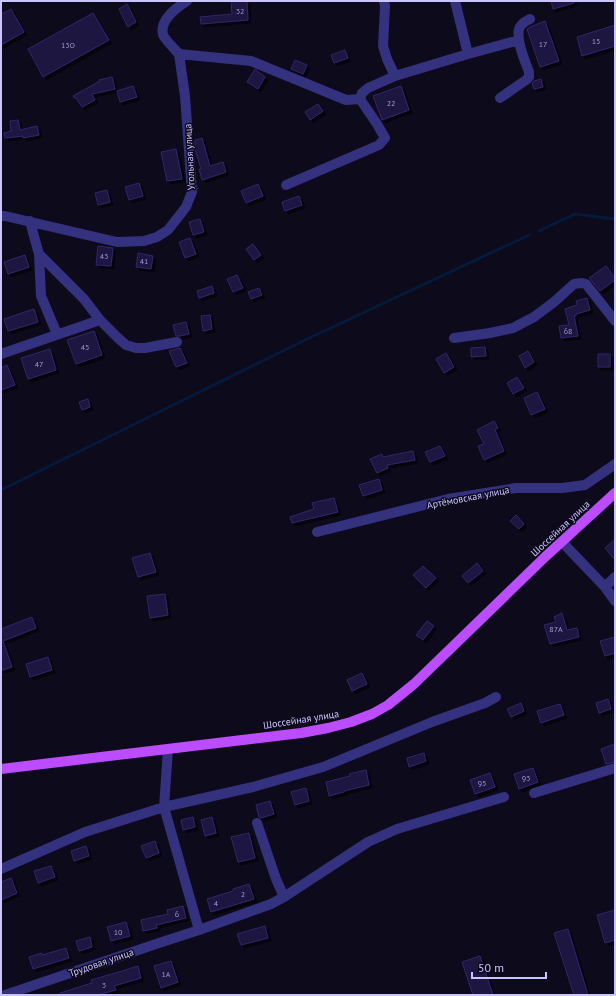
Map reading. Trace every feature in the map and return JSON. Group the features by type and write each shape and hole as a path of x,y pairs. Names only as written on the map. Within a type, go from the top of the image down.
{"main road":[{"name":"Шоссейная улица","path":"1,769 301,733 352,722 372,714 388,705 414,684 615,493"}],"street":[{"path":"186,1 176,8 164,21 163,28 163,36 179,54 251,61 346,100 360,99"},
{"path":"384,1 383,46 387,60 396,76"},
{"path":"455,1 468,54"},
{"path":"500,98 526,80 529,76 519,40 519,29 523,23 530,19"},
{"path":"360,99 362,93 368,88 396,76 519,40"},
{"name":"Угольная улица","path":"1,216 30,221 118,242 144,241 157,237 168,230 186,207 192,192 185,96 179,54"},
{"path":"286,185 379,145 382,142 385,138 360,99"},
{"path":"30,221 39,254 41,296 57,334"},
{"path":"39,254 84,299 100,320 126,345 136,348 145,348 177,342"},
{"path":"454,338 513,328 534,317 574,284 582,283 586,284 615,321"},
{"path":"1,354 100,320"},
{"name":"Артёмовская улица","path":"317,532 448,499 516,488 562,488 585,485 615,464"},
{"path":"562,542 615,601"},
{"path":"604,587 615,577"},
{"path":"1,869 85,832 164,806 253,787 322,767 432,722 485,703 496,697"},
{"path":"168,749 164,806 199,930"},
{"path":"534,793 615,768"},
{"name":"Трудовая улица","path":"5,995 199,930 271,904 368,842 397,829 504,797"},
{"path":"257,823 276,879 284,897"}],"building":[{"path":"231,1 247,1 248,20 201,24 200,17 232,14"},
{"path":"551,1 574,1 574,3 553,9"},
{"path":"127,4 136,22 128,27 119,9"},
{"path":"11,9 24,32 1,45 1,14"},
{"path":"93,13 109,40 43,77 28,49"},
{"path":"545,21 559,61 540,67 527,29"},
{"path":"615,25 615,46 582,56 577,37"},
{"path":"345,50 348,58 334,63 331,55"},
{"path":"295,60 307,65 303,74 291,69"},
{"path":"255,69 265,77 258,89 247,82"},
{"path":"112,77 115,89 92,94 95,100 82,107 76,98 74,98 73,96 100,81 99,80"},
{"path":"541,79 543,87 534,89 532,83"},
{"path":"133,86 137,97 120,102 117,91"},
{"path":"401,86 409,110 382,120 373,96"},
{"path":"318,104 323,111 310,120 305,112"},
{"path":"18,120 20,130 37,126 39,135 23,138 23,136 5,138 4,133 11,131 10,121"},
{"path":"202,138 210,166 223,162 226,172 202,180 199,169 201,169 195,149 195,140"},
{"path":"176,149 182,179 167,181 161,152"},
{"path":"139,183 143,196 129,200 125,187"},
{"path":"258,184 263,196 246,203 241,191"},
{"path":"107,190 110,202 98,205 95,193"},
{"path":"299,196 302,205 285,211 282,202"},
{"path":"200,219 204,232 193,235 189,222"},
{"path":"190,238 196,254 185,258 179,242"},
{"path":"253,244 261,255 254,260 246,249"},
{"path":"98,246 113,248 111,266 96,265"},
{"path":"138,253 153,256 151,269 136,267"},
{"path":"25,255 29,267 8,274 4,262"},
{"path":"606,266 615,280 600,291 589,278"},
{"path":"237,275 243,288 233,292 227,279"},
{"path":"212,286 214,293 199,298 197,291"},
{"path":"259,288 262,295 251,299 248,292"},
{"path":"587,298 590,310 574,316 578,336 561,338 559,326 569,325 565,309 577,305 576,301"},
{"path":"34,309 38,322 8,331 4,319"},
{"path":"210,315 212,329 203,331 201,316"},
{"path":"186,322 189,334 176,336 173,325"},
{"path":"94,331 102,355 76,364 67,340"},
{"path":"485,347 486,356 471,357 471,348"},
{"path":"180,348 187,363 176,367 169,351"},
{"path":"50,349 56,370 28,379 21,358"},
{"path":"528,351 534,362 525,368 519,356"},
{"path":"446,353 454,367 444,373 436,359"},
{"path":"598,354 610,354 610,367 598,367"},
{"path":"7,365 15,385 1,390 1,368"},
{"path":"517,377 524,388 513,394 507,383"},
{"path":"537,392 545,409 531,415 524,398"},
{"path":"88,399 90,407 82,410 79,402"},
{"path":"494,421 498,428 495,430 504,451 484,460 478,446 484,444 477,430"},
{"path":"440,446 445,456 430,462 425,452"},
{"path":"413,451 415,460 387,465 388,468 377,473 370,459 382,454 383,457"},
{"path":"379,479 382,490 363,496 359,485"},
{"path":"334,498 338,512 292,523 290,517 314,509 312,503"},
{"path":"516,515 524,524 519,529 510,521"},
{"path":"615,539 615,560 605,548"},
{"path":"150,553 156,572 138,577 132,558"},
{"path":"477,563 483,571 468,583 462,576"},
{"path":"423,566 436,578 426,588 413,575"},
{"path":"165,594 168,615 150,618 147,596"},
{"path":"562,613 567,630 577,628 579,637 550,644 544,625 556,622 554,617"},
{"path":"32,617 36,628 3,641 12,667 3,670 1,665 1,629"},
{"path":"427,621 434,626 423,640 416,635"},
{"path":"615,637 615,653 605,656 600,641"},
{"path":"48,657 52,670 30,677 26,664"},
{"path":"362,673 367,684 352,691 347,680"},
{"path":"608,699 611,709 599,713 596,703"},
{"path":"521,703 524,711 511,717 507,709"},
{"path":"560,704 564,715 541,723 537,711"},
{"path":"615,744 615,762 606,764 601,749"},
{"path":"424,753 426,761 409,767 407,758"},
{"path":"533,768 538,782 519,789 514,774"},
{"path":"366,770 369,785 329,796 326,782"},
{"path":"490,773 495,787 475,794 470,780"},
{"path":"306,788 309,801 295,805 291,792"},
{"path":"270,801 274,814 261,818 259,817 256,805"},
{"path":"193,817 195,827 183,830 181,820"},
{"path":"212,817 216,833 205,836 201,820"},
{"path":"249,833 255,858 238,862 231,837"},
{"path":"155,841 159,853 146,858 141,846"},
{"path":"86,846 89,856 74,861 71,851"},
{"path":"51,866 55,877 38,883 34,871"},
{"path":"11,878 17,893 1,900 1,882"},
{"path":"249,884 254,899 211,912 207,899 233,891 233,889"},
{"path":"183,906 186,918 156,925 157,928 143,931 141,920 168,914 167,910"},
{"path":"615,910 615,940 605,943 597,915"},
{"path":"126,922 130,936 111,941 107,927"},
{"path":"265,926 268,938 241,945 237,934"},
{"path":"568,929 588,995 574,995 554,933"},
{"path":"90,937 92,947 79,951 76,941"},
{"path":"66,948 69,958 33,969 29,957"},
{"path":"480,956 493,995 473,995 462,962"},
{"path":"171,961 178,982 161,988 154,966"},
{"path":"138,966 141,978 114,986 116,990 97,995 60,995 60,993 92,983 91,980"}],"waterway":[{"path":"539,231 575,214 615,219"},
{"path":"1,490 303,341 529,235"}]}
